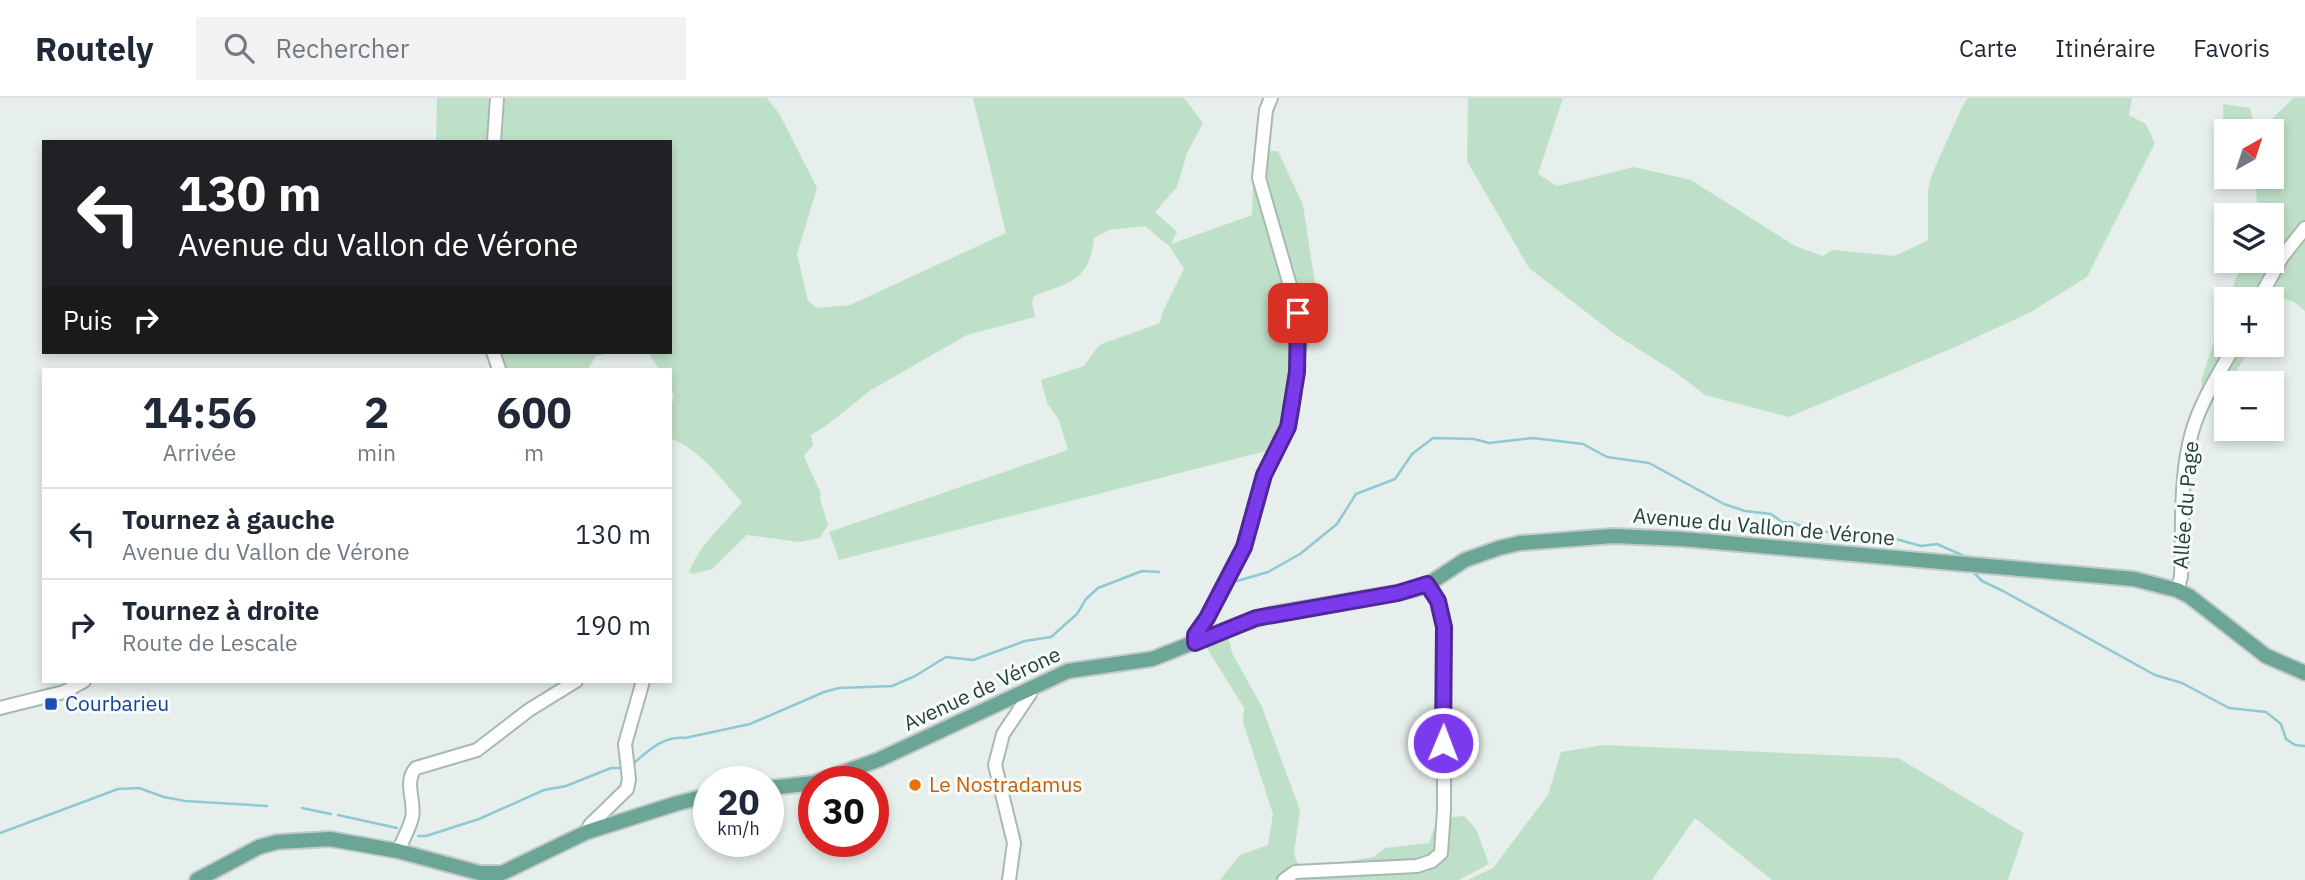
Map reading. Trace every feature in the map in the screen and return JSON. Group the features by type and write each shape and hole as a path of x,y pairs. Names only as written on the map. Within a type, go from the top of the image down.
{"main road":[{"name":"Avenue du Vallon de Vérone","path":"1209,635 1264,616 1398,593 1427,584 1465,560 1499,548 1520,543 1613,536 1682,539 2134,579 2177,590 2216,615 2266,656 2305,673"},
{"name":"Avenue de Vérone","path":"861,766 1077,668 1152,659 1209,635"},
{"path":"197,880 259,847 277,842 330,839 398,850 463,870 494,874 510,871 587,832 693,799"}],"street":[{"path":"494,140 497,98"},
{"path":"1195,643 1195,635 1244,547 1264,475 1288,427 1297,372 1298,313 1259,178 1266,110 1272,98"},
{"path":"2266,287 2282,257 2305,228"},
{"name":"Allée du Page","path":"2177,590 2181,577 2184,481 2192,431 2209,389 2228,357"},
{"path":"1284,880 1295,872 1417,866 1432,861 1441,853 1444,810 1444,627 1438,601 1427,584"},
{"path":"0,708 64,692 80,683"},
{"path":"398,850 413,816 410,784 412,772 416,768 477,750 529,710 573,683"},
{"path":"587,832 590,825 627,789 627,733 642,683"},
{"path":"1009,880 1014,843 995,765 1003,734 1030,694 1030,688"}],"green space":[{"path":"437,98 767,98 780,115 817,188 797,254 808,301 817,308 850,305 1006,233 973,98 1184,98 1203,123 1187,153 1177,187 1155,212 1177,232 1171,244 1252,215 1253,177 1270,151 1278,151 1303,205 1320,316 1270,450 839,560 829,532 1068,450 1059,420 1047,403 1041,380 1084,366 1099,345 1160,323 1163,311 1184,269 1170,247 1145,226 1109,230 1094,238 1088,263 1076,278 1034,296 1032,303 1035,317 967,335 871,390 811,435 813,445 804,456 821,494 820,499 828,524 820,538 799,542 747,535 712,569 693,574 689,572 699,553 742,502 701,457 672,439 672,368 658,368 649,354 672,354 672,140 436,140"},
{"path":"1468,98 1563,98 1538,174 1557,186 1634,167 1691,180 1795,246 1823,256 1832,250 1895,256 1928,240 1928,190 1932,174 1968,98 2132,98 2129,115 2146,124 2155,143 2087,277 2029,313 1789,417 1705,395 1675,372 1616,335 1529,268 1467,161"},
{"path":"2293,98 2305,98 2305,311 2284,298 2284,287 2233,287 2238,273 2284,273 2284,203 2257,203 2256,189 2284,189 2284,119 2272,119"},
{"path":"2223,104 2250,108 2253,119 2223,119"},
{"path":"2214,342 2214,357 2245,357 2236,371 2214,371 2214,401 2202,387 2201,380"},
{"path":"489,354 607,354 596,356 589,368 495,368"},
{"path":"1228,636 1232,653 1262,707 1300,810 1294,854 1298,864 1322,865 1374,857 1385,848 1429,843 1437,819 1464,816 1476,829 1489,864 1459,880 1220,880 1240,855 1268,845 1273,814 1243,722 1244,708 1207,648 1203,646"},
{"path":"1604,745 1898,758 2024,833 2008,880 1772,880 1695,818 1652,880 1468,880 1493,868 1548,795 1561,752"}],"waterway":[{"path":"1237,581 1268,572 1300,554 1337,524 1356,494 1395,479 1412,454 1433,438 1474,439 1489,443 1533,438 1583,444 1607,457 1649,463 1724,504 1745,511 1771,514 1782,522 1794,523 1814,531 1885,536 1921,546 1937,544 1964,556"},
{"path":"635,762 664,741 750,724 824,692 839,688 892,686 946,657 973,660 1025,641 1051,637 1077,614 1086,599 1098,588 1142,571 1159,572"},
{"path":"1972,571 1982,581 2155,675 2182,683 2229,708 2266,712 2281,724 2286,739 2295,745 2305,746"},
{"path":"418,836 426,836 479,819 544,790 566,786 611,768 620,768"},
{"path":"0,833 118,789 139,788 185,801 267,806"},
{"path":"302,808 331,814"},
{"path":"338,815 397,828"}],"place":[{"name":"Courbarieu","path":"51,704"},
{"name":"Le Nostradamus","path":"915,785"}],"route":[{"path":"1298,313 1297,372 1288,427 1264,475 1244,547 1207,618 1195,635 1195,643 1256,618 1398,593 1427,584 1441,608 1444,627 1443,743"}]}
